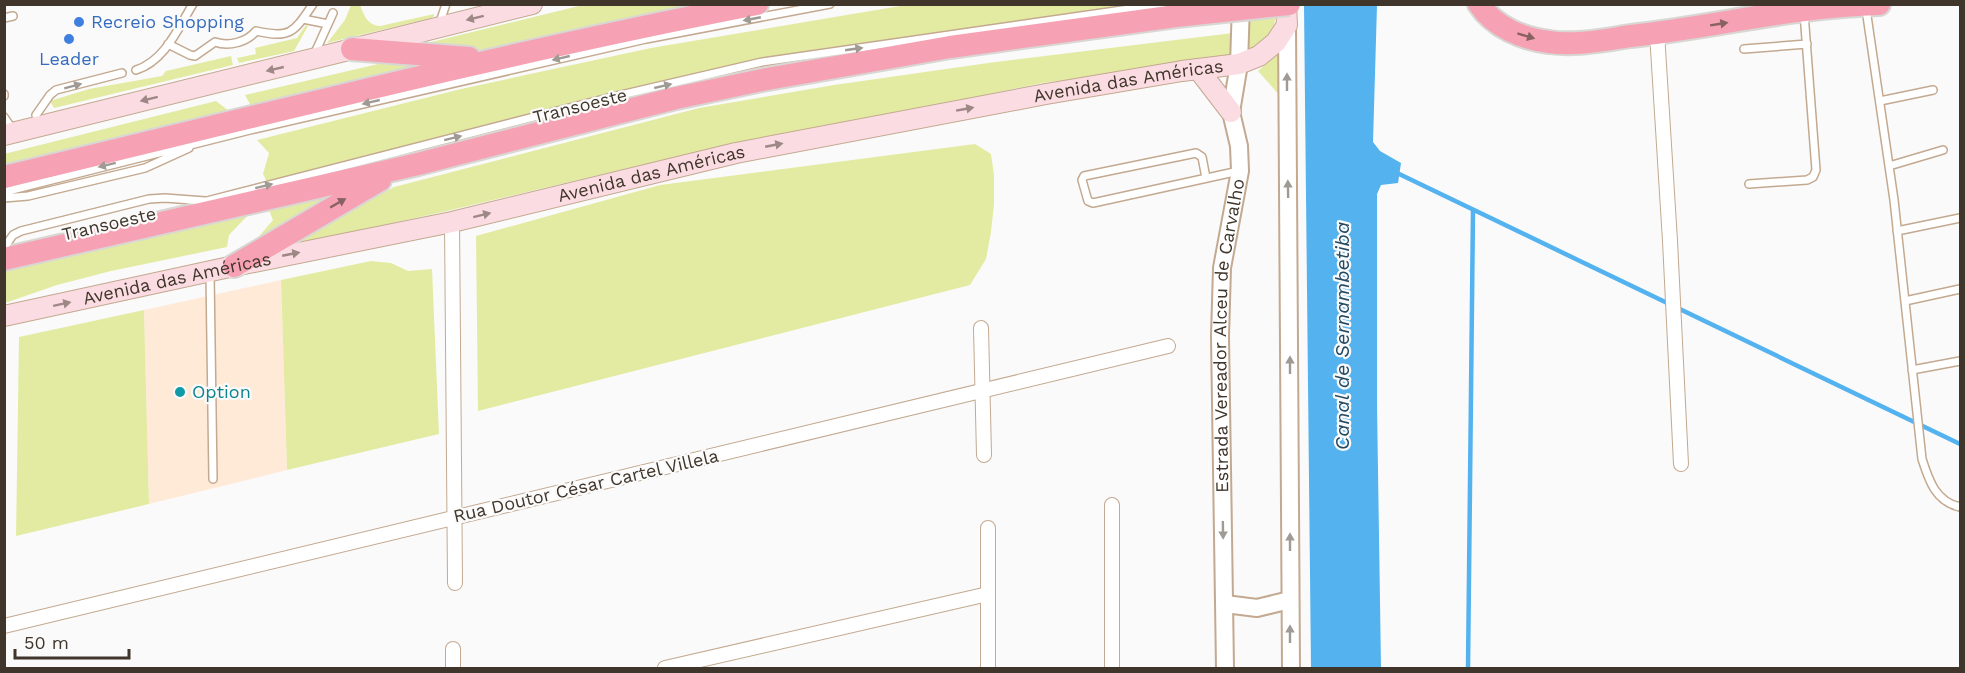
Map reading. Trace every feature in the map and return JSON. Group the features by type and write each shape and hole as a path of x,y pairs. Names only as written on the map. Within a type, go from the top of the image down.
{"highway":[{"path":"4,177 492,60 644,26 757,4"},
{"path":"1479,4 1500,25 1523,36 1550,42 1572,43 1658,33 1804,10 1879,4"},
{"path":"10,252 418,164 676,98 762,80 1170,10 1287,11"},
{"path":"352,49 492,60"},
{"path":"234,266 370,185 418,164"}],"main road":[{"path":"8,128 312,61 530,5"},
{"name":"Avenida das Américas","path":"4,316 452,222 736,153 890,122 1239,64 1250,61 1269,49 1287,11"},
{"path":"1198,69 1231,112"}],"street":[{"name":"Estrada Vereador Alceu de Carvalho","path":"1225,669 1221,268 1240,171 1239,146 1231,112 1239,64 1241,4"},
{"path":"1287,11 1291,669"},
{"path":"1658,33 1681,464"},
{"path":"452,222 455,583"},
{"path":"981,328 984,455"},
{"name":"Rua Doutor César Cartel Villela","path":"4,626 1168,346"},
{"path":"1112,505 1112,669"},
{"path":"987,669 988,528"},
{"path":"665,669 988,594"},
{"path":"1225,604 1257,608 1290,600"},
{"path":"453,649 453,669"}],"lane":[{"path":"136,70 150,64 168,44 193,4"},
{"path":"168,44 190,56 195,56 215,42 225,45 247,40 256,32 273,35 290,33 313,4"},
{"path":"438,27 446,4"},
{"path":"4,192 204,141 646,39 830,4"},
{"path":"1866,5 1889,165 1922,459 1935,491 1949,505 1960,507"},
{"name":"Transoeste","path":"174,209 612,97 762,62 1170,10"},
{"path":"1749,184 1807,180 1814,177 1816,171 1804,10"},
{"path":"312,61 333,13"},
{"path":"4,18 13,16"},
{"path":"303,19 328,24"},
{"path":"1744,49 1807,44"},
{"path":"36,115 56,90 122,73"},
{"path":"1880,101 1933,90"},
{"path":"4,198 28,196 145,168 204,141"},
{"path":"1889,165 1943,150"},
{"path":"1206,178 1202,157 1196,153 1084,176 1082,180 1088,201 1093,203 1240,171"},
{"path":"10,252 4,248 13,235 21,231 149,199 208,201"},
{"path":"1897,231 1960,218"},
{"path":"210,271 213,478"},
{"path":"1905,301 1960,289"},
{"path":"1912,370 1960,361"}],"shaded area":[{"path":"281,280 287,470 149,504 144,310"}],"green space":[{"path":"351,5 360,5 369,22 380,26 434,14 434,16 327,43 345,20"},
{"path":"583,5 723,5 476,54 419,45"},
{"path":"906,5 1141,5 765,58 267,182 263,174 269,153 257,140 461,89 651,48"},
{"path":"1247,5 1276,5 1275,22 1271,34 1251,56 1247,33"},
{"path":"306,25 308,26 294,51 239,63 237,58 256,54 255,48 297,38"},
{"path":"1233,33 1237,60 1042,83 867,120 709,149 284,247 394,187 699,108 834,85 988,63"},
{"path":"1279,53 1281,97 1258,71"},
{"path":"231,56 233,65 54,108 50,101 89,89 162,76 166,71"},
{"path":"378,64 442,69 250,114 251,106 245,95"},
{"path":"216,101 229,111 221,121 5,173 4,154"},
{"path":"975,144 991,154 994,204 986,259 970,285 478,411 476,236 660,185"},
{"path":"359,185 255,241 273,220 268,208"},
{"path":"252,211 229,235 227,247 111,271 57,285 5,303 4,271"},
{"path":"371,261 391,263 408,271 432,269 439,434 287,470 281,280"},
{"path":"144,310 149,504 16,536 19,337"}],"water":[{"name":"Canal de Sernambetiba","path":"1304,5 1377,5 1373,142 1380,151 1401,163 1398,183 1381,185 1377,194 1381,668 1311,668"}],"waterway":[{"path":"1395,172 1960,444"},
{"path":"1468,668 1473,210"}],"place":[{"name":"Recreio Shopping","path":"79,22"},
{"name":"Leader","path":"69,39"},
{"name":"Option","path":"180,392"}]}
